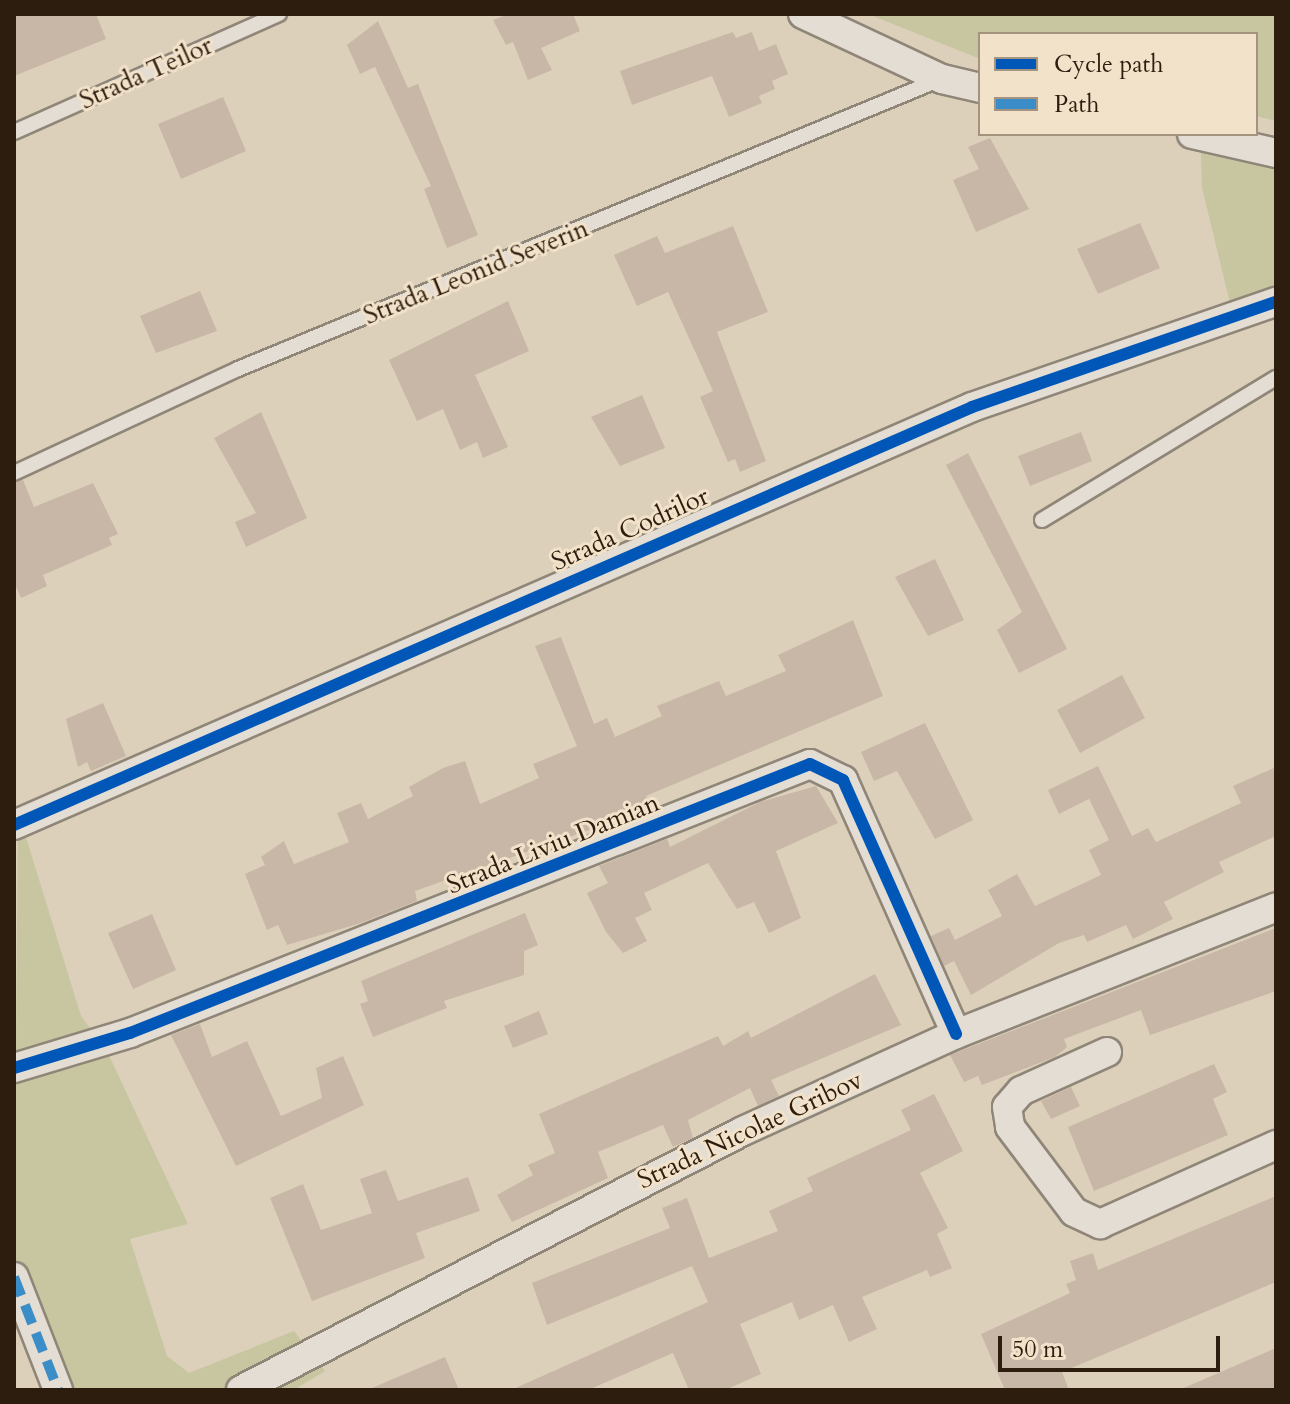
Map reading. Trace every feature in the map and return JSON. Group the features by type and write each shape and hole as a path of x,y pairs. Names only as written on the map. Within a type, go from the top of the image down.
{"street":[{"path":"803,14 942,79 978,88"},
{"path":"1201,136 1276,153"},
{"name":"Strada Codrilor","path":"14,825 972,407 1276,302"},
{"name":"Strada Liviu Damian","path":"14,1068 130,1033 810,764 843,780 956,1034"},
{"name":"Strada Nicolae Gribov","path":"241,1390 716,1144 956,1034 1276,907"},
{"path":"1107,1052 1021,1091 1007,1107 1010,1127 1074,1212 1100,1224 1276,1145"},
{"path":"14,1277 18,1308 58,1390"}],"lane":[{"name":"Strada Teilor","path":"14,132 279,14"},
{"name":"Strada Leonid Severin","path":"14,473 238,369 942,79"},
{"path":"1042,520 1276,378"}],"green space":[{"path":"868,14 1276,14 1276,121 1258,116 1258,32 978,32 978,58"},
{"path":"1201,152 1276,167 1276,286 1230,303 1202,188"},
{"path":"18,811 81,1016 106,1049 188,1224 130,1239 167,1356 189,1373 294,1331 325,1371 294,1390 49,1390 14,1274"}],"building":[{"path":"14,14 96,14 106,39 14,76"},
{"path":"509,14 573,14 580,31 541,48 552,70 528,80 513,42 506,45 493,20"},
{"path":"378,21 408,88 418,84 478,235 447,248 424,189 431,186 375,67 360,74 347,45"},
{"path":"733,32 736,38 752,32 759,51 776,44 788,74 772,81 775,89 759,96 762,103 729,117 712,76 632,105 620,71"},
{"path":"223,97 246,151 181,179 158,124"},
{"path":"990,138 1029,209 976,232 953,180 979,169 968,147"},
{"path":"1140,223 1160,268 1098,294 1077,249"},
{"path":"733,226 768,312 717,332 766,461 740,472 735,459 728,462 700,397 713,391 668,292 637,306 614,255 657,236 665,253"},
{"path":"200,291 217,331 156,353 140,316"},
{"path":"508,301 529,351 475,375 508,447 483,458 477,442 460,450 443,409 417,421 389,360"},
{"path":"642,395 665,448 620,466 591,417"},
{"path":"261,412 307,518 246,547 235,522 256,513 214,438"},
{"path":"1081,432 1092,461 1030,486 1018,456"},
{"path":"968,453 1067,649 1019,673 997,630 1022,612 946,465"},
{"path":"23,480 34,507 93,483 118,534 109,538 112,545 43,575 47,586 21,598 14,582 14,483"},
{"path":"935,559 964,620 928,636 895,577"},
{"path":"853,620 883,696 646,796 652,808 415,891 417,901 361,923 287,945 278,925 267,930 245,874 265,865 261,857 284,841 294,864 349,842 337,813 361,803 368,819 413,796 409,787 443,768 465,761 480,804 539,778 533,764 577,746 535,646 561,637 594,724 607,718 615,737 662,716 657,706 719,681 726,696 786,671 778,655"},
{"path":"1122,675 1145,718 1080,753 1057,710"},
{"path":"103,703 126,756 91,771 87,762 78,767 66,719"},
{"path":"925,723 973,820 935,839 897,771 874,781 861,752"},
{"path":"1098,766 1132,836 1148,828 1156,842 1241,803 1233,786 1276,767 1276,836 1219,862 1224,872 1164,902 1173,919 1133,939 1126,925 1087,942 1084,935 1059,943 971,995 954,961 944,966 931,936 949,928 955,940 1002,916 988,890 1017,874 1035,906 1101,875 1089,850 1109,840 1089,799 1059,814 1048,790"},
{"path":"816,786 838,823 776,851 801,918 769,933 754,902 737,909 708,863 644,893 652,910 635,918 647,941 623,953 606,932 587,893 608,883 599,866 667,839 670,847 760,802"},
{"path":"525,913 538,945 524,951 524,975 444,1001 447,1008 373,1037 360,1004 368,1001 361,981"},
{"path":"152,914 176,970 133,989 108,933"},
{"path":"1276,928 1276,991 1150,1035 1141,1010 1064,1039 1067,1047 1055,1057 982,1085 978,1076 964,1082 950,1055"},
{"path":"875,974 901,1025 771,1080 779,1096 758,1106 750,1088 688,1120 693,1138 673,1147 663,1125 598,1152 608,1178 512,1222 497,1195 533,1175 528,1165 555,1153 539,1114 718,1036 723,1046 748,1031 751,1038"},
{"path":"539,1011 548,1034 513,1048 504,1026"},
{"path":"200,1024 212,1057 247,1041 281,1116 322,1098 316,1068 343,1056 364,1105 236,1166 171,1035"},
{"path":"1214,1064 1227,1092 1213,1099 1228,1135 1094,1191 1068,1127"},
{"path":"1071,1087 1080,1106 1051,1119 1041,1101"},
{"path":"934,1094 963,1151 920,1173 948,1228 937,1234 952,1268 930,1277 927,1270 862,1297 877,1329 849,1342 833,1305 799,1320 792,1302 740,1324 761,1374 725,1390 689,1390 673,1353 588,1390 511,1390 708,1302 692,1266 547,1325 532,1283 670,1228 662,1208 687,1198 709,1258 778,1231 769,1211 813,1191 807,1178 911,1130 901,1110"},
{"path":"386,1170 398,1201 468,1177 480,1211 416,1233 425,1258 312,1301 270,1198 303,1184 321,1230 372,1213 360,1179"},
{"path":"1276,1196 1276,1282 1062,1372 1069,1390 1005,1390 981,1334 1070,1293 1066,1284 1076,1280 1070,1261 1093,1253 1098,1270"},
{"path":"1276,1348 1276,1390 1179,1390"},
{"path":"445,1357 459,1390 367,1390"}],"marked path":[{"path":"14,1277 58,1390"}],"cycle path":[{"path":"14,825 972,407 1276,302"},
{"path":"14,1068 130,1033 810,764 843,780 956,1034"}]}
